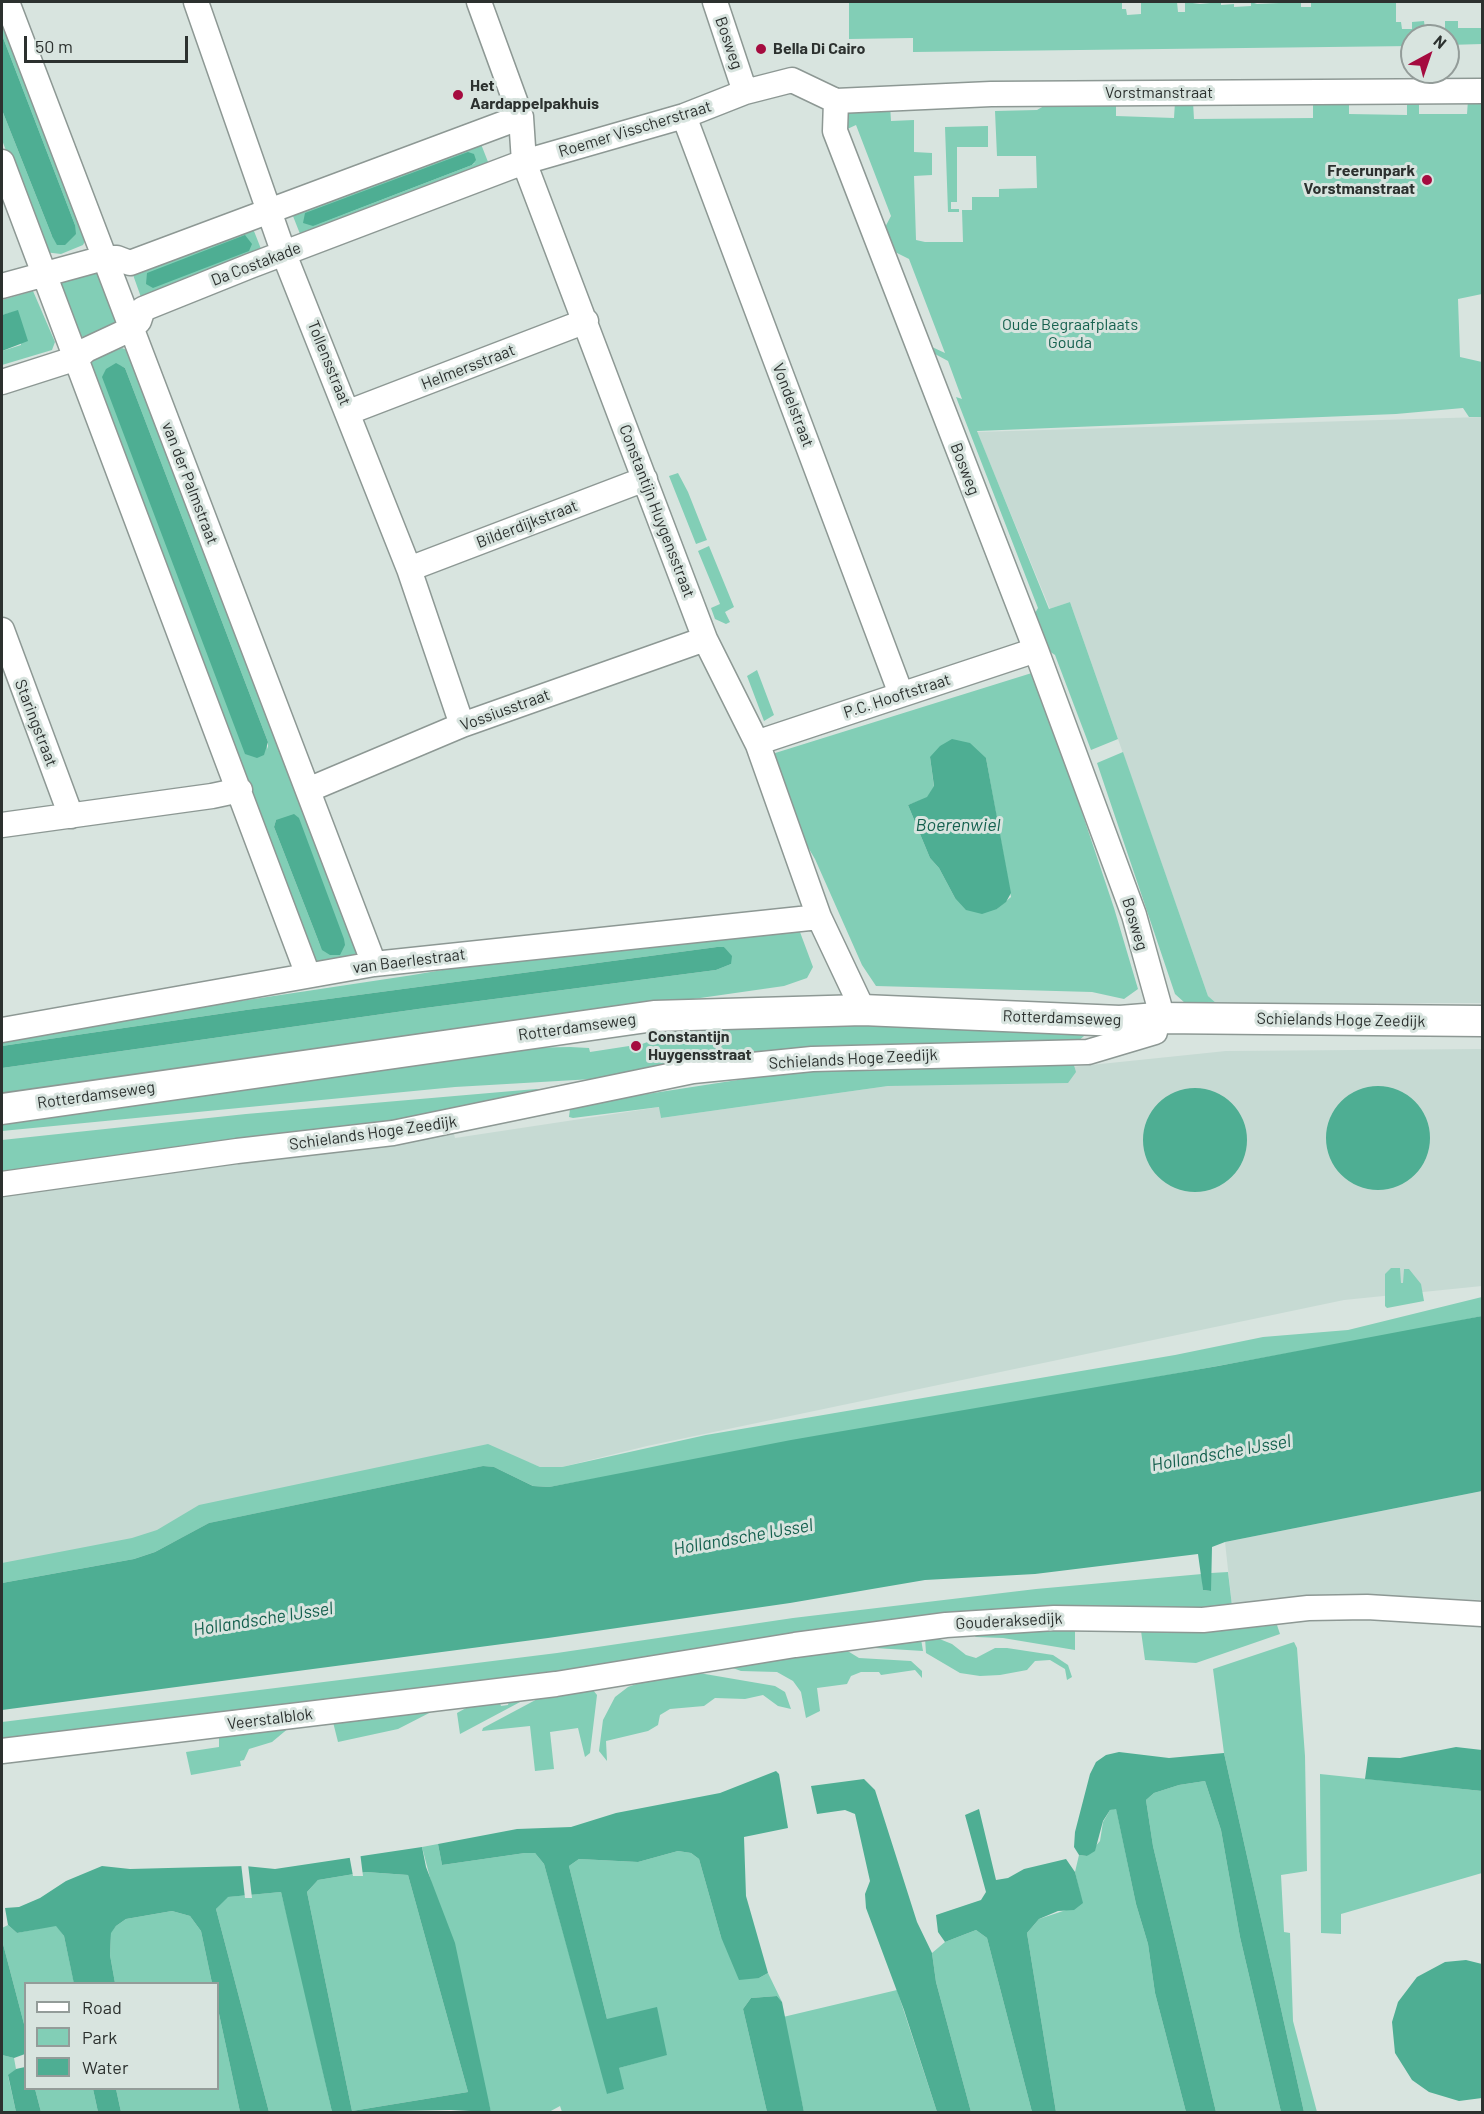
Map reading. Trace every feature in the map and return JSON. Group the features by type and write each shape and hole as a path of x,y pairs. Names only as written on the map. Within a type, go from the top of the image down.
{"main road":[{"name":"Rotterdamseweg","path":"2,1109 654,1016 863,1010 1120,1021 1157,1018"},
{"name":"Schielands Hoge Zeedijk","path":"1157,1018 1482,1022"}],"street":[{"name":"van der Palmstraat","path":"7,2 374,964"},
{"name":"Tollensstraat","path":"196,2 284,254 349,412 409,569 462,725"},
{"name":"Constantijn Huygensstraat","path":"479,2 521,117 524,162 705,639 758,745 819,917 863,1010"},
{"name":"Bosweg","path":"715,2 746,92 792,80 836,101 835,130 1036,650 1134,915 1159,1005 1157,1018"},
{"name":"Vorstmanstraat","path":"836,101 991,94 1482,91"},
{"name":"Roemer Visscherstraat","path":"524,162 684,116 746,92"},
{"name":"Vondelstraat","path":"684,116 901,694"},
{"path":"2,286 105,258 117,258 130,263 521,117"},
{"path":"2,162 309,975"},
{"name":"Da Costakade","path":"2,382 77,358 86,350 131,329 139,321 144,309 524,162"},
{"name":"Helmersstraat","path":"349,412 586,321"},
{"name":"Bilderdijkstraat","path":"409,569 645,479"},
{"name":"Staringstraat","path":"2,630 71,816"},
{"name":"Vossiusstraat","path":"308,790 462,725 705,639"},
{"name":"P.C. Hooftstraat","path":"758,745 768,739 1036,650"},
{"path":"2,825 212,796 240,790"},
{"name":"van Baerlestraat","path":"2,1030 374,964 819,917"},
{"name":"Schielands Hoge Zeedijk","path":"2,1184 237,1151 393,1133 693,1071 812,1059 1088,1052 1155,1032 1157,1018"},
{"name":"Gouderaksedijk","path":"539,1686 831,1640 978,1623 1103,1617 1203,1620 1308,1608 1367,1607 1482,1614"},
{"name":"Veerstalblok","path":"2,1751 539,1686"}],"shaded area":[{"path":"1482,417 1482,1003 1216,1003 1208,996 1070,602 1050,609 977,432"},
{"path":"1482,1049 1482,1286 1344,1300 647,1446 562,1467 540,1467 528,1462 2,1581 2,1191 451,1122 455,1138 660,1107 661,1118 888,1086 1226,1051"},
{"path":"1482,1491 1482,1600 1302,1596 1232,1606 1225,1542"}],"green space":[{"path":"2,2 89,233 83,245 61,254 44,252 2,140 2,110 52,236 75,225 2,35"},
{"path":"849,2 1122,2 1122,9 1126,9 1127,15 1141,14 1141,2 1177,2 1178,12 1185,12 1185,2 1200,4 1221,2 1221,5 1234,4 1234,7 1251,6 1251,2 1257,4 1301,2 1301,7 1311,7 1311,3 1317,2 1396,2 1396,22 1401,24 1400,46 913,52 913,38 849,39"},
{"path":"1424,21 1424,24 1412,24 1412,22"},
{"path":"1445,21 1458,21 1458,24 1445,24"},
{"path":"1460,28 1482,28 1482,44 1460,45"},
{"name":"Oude Begraafplaats Gouda","path":"1407,99 1419,100 1419,114 1467,114 1468,100 1482,99 1482,294 1458,299 1460,357 1482,362 1482,417 1469,417 1463,408 1396,414 977,431 1049,609 1070,602 1118,739 1091,750 1055,655 1049,651 1035,613 1038,608 956,397 962,399 948,361 935,354 932,347 945,353 909,259 889,249 883,231 891,216 856,125 843,131 844,113 890,105 891,121 914,120 914,152 932,153 932,175 914,176 916,240 963,242 962,210 972,210 972,197 999,197 999,189 1037,188 1036,156 997,156 995,111 1037,110 1049,103 1116,102 1116,116 1174,118 1175,102 1193,102 1194,119 1313,118 1313,100 1349,100 1349,114 1407,115"},
{"path":"988,126 988,147 957,147 957,202 951,202 951,209 959,209 959,212 948,212 945,127"},
{"path":"479,139 490,167 302,239 291,211","holes":["475,163 472,165 313,226"]},
{"path":"252,226 263,254 142,300 132,272"},
{"path":"96,268 117,320 115,325 89,338 77,334 58,288 61,280"},
{"path":"33,291 55,342 52,350 2,365 2,351 21,345 18,311 2,315 2,300"},
{"path":"122,348 134,353 360,953 313,964 87,368 94,359","holes":["121,366 125,368 268,742 268,749","276,820 322,950 274,827"]},
{"path":"678,473 707,540 696,544 669,476"},
{"path":"709,546 734,607 725,612 730,622 726,624 715,619 711,608 720,604 698,551"},
{"path":"757,670 774,715 764,721 747,676"},
{"path":"1035,672 1114,908 1138,989 1124,999 1092,992 876,986 862,965 815,859 790,817 772,754","holes":["930,757 986,758 1011,897 997,909 955,898 939,868 930,858 908,805 927,798 934,787"]},
{"path":"1123,752 1208,996 1216,1003 1185,1003 1175,994 1097,763"},
{"path":"797,924 813,967 807,978 784,986 2,1098 2,1068 425,1008 716,970 731,964 724,947 717,947 246,1010 2,1046 2,1037 413,975 583,946"},
{"path":"781,1020 938,1024 1016,1032 1083,1033 1084,1036 1076,1043 1045,1041 817,1049 627,1077 455,1087 2,1131 2,1120 522,1048 589,1048 590,1052 642,1044 683,1029"},
{"path":"1073,1062 1076,1072 1068,1083 888,1086 661,1118 659,1107 569,1117 570,1109 576,1105 815,1068"},
{"path":"543,1090 398,1121 2,1172 2,1140 246,1114"},
{"path":"1391,1268 1400,1268 1401,1283 1403,1283 1404,1269 1409,1269 1421,1284 1424,1301 1387,1308 1385,1306 1385,1274"},
{"path":"1482,1297 1482,1316 1411,1331 549,1487 533,1486 494,1467 483,1466 209,1523 155,1552 134,1559 2,1583 2,1563 132,1538 157,1530 199,1505 488,1444 540,1467 562,1467 706,1435 1175,1355 1263,1337 1348,1330"},
{"path":"1228,1572 1232,1606 617,1664 2,1741 2,1722 557,1653 793,1618 1036,1589 1202,1574 1203,1590 1211,1591 1211,1573"},
{"path":"1277,1625 1280,1634 1196,1663 1145,1660 1141,1631 1205,1632"},
{"path":"1075,1629 1075,1650 1003,1638 976,1637 972,1634"},
{"path":"925,1638 937,1638 952,1644 966,1655 976,1658 995,1648 1053,1655 1068,1665 1072,1677 1067,1680 1065,1669 1050,1660 1035,1661 1027,1670 1000,1675 980,1676 960,1673 926,1653"},
{"path":"921,1639 923,1651 875,1648 872,1645"},
{"path":"1294,1642 1297,1648 1305,1756 1307,1871 1281,1875 1284,1932 1290,1933 1293,2021 1317,2112 1304,2112 1224,1753 1213,1669"},
{"path":"846,1650 859,1658 911,1661 922,1671 922,1678 915,1670 881,1675 879,1672 861,1672 851,1676 847,1684 817,1688 820,1711 806,1718 801,1692 793,1681 777,1672 741,1671 730,1667"},
{"path":"699,1673 775,1686 785,1692 791,1709 778,1706 763,1695 745,1699 715,1698 704,1706 670,1709 660,1715 658,1725 648,1731 606,1741 607,1761 599,1751 603,1720 615,1697 628,1687 639,1683"},
{"path":"593,1690 597,1695 590,1753 585,1757 578,1728 550,1732 554,1769 535,1771 530,1726 482,1731 483,1728 543,1696"},
{"path":"523,1699 460,1734 457,1713 466,1708 500,1703 501,1706 508,1705 509,1701"},
{"path":"435,1710 398,1729 338,1742 333,1722"},
{"path":"290,1727 272,1742 249,1749 244,1760 240,1761 241,1766 191,1775 186,1752 219,1747 219,1737"},
{"path":"1320,1774 1482,1791 1482,1873 1341,1914 1341,1934 1321,1933"},
{"path":"1205,1781 1221,1830 1240,1937 1281,2112 1216,2112 1153,1846 1146,1800 1154,1793 1179,1785"},
{"path":"1116,1808 1136,1904 1148,1944 1155,1993 1186,2112 1056,2112 1027,1933 1039,1919 1066,1910 1081,1898 1075,1872 1079,1855 1087,1856 1100,1841 1103,1822 1110,1810"},
{"path":"438,1844 442,1865 525,1853 535,1853 544,1864 608,2094 619,2068 667,2054 607,2019 569,1866 579,1859 638,1862 678,1851 691,1853 699,1859 721,1937 759,1978 768,1973 782,2002 777,1996 751,1998 743,2009 767,2112 562,2112 560,2106 549,2112 491,2112 422,1847"},
{"path":"366,1872 408,1875 468,2092 352,2111 307,1892 318,1880"},
{"path":"281,1892 332,2112 269,2112 216,1909 227,1897"},
{"path":"172,1911 190,1916 201,1931 212,1982 115,1982 110,1955 111,1932 126,1919"},
{"path":"8,1925 17,1933 56,1925 64,1936 74,1982 24,1982 24,2024 2,1940 2,1928"},
{"path":"976,1930 987,1938 1032,2112 971,2112 936,1982 932,1953 945,1942"},
{"path":"897,1990 937,2112 804,2112 783,2017"},
{"path":"219,2014 240,2112 121,2112 116,2090 219,2090"},
{"path":"2,2055 14,2058 16,2069 8,2076 16,2112 2,2112"},
{"path":"35,2090 93,2090 98,2112 41,2112"}],"water":[{"path":"2,35 75,225 76,234 65,245 57,245 52,236 2,110"},
{"path":"468,152 474,154 476,160 472,165 313,226 303,223 305,213"},
{"path":"245,235 252,244 249,251 153,288 146,284 147,273"},
{"path":"18,310 28,341 2,351 2,315"},
{"path":"116,363 125,368 268,742 264,755 257,758 245,754 102,377 106,369"},
{"name":"Boerenwiel","path":"952,739 970,743 986,758 1011,893 1006,902 997,909 982,914 966,910 955,898 939,868 930,858 908,805 927,797 934,786 930,757 940,746"},
{"path":"294,814 299,818 344,939 345,945 340,955 330,955 322,950 274,827 276,820"},
{"path":"724,947 732,956 731,964 716,970 425,1008 2,1068 2,1046 246,1010"},
{"path":"1378,1086 1398,1090 1415,1101 1426,1118 1430,1138 1426,1158 1415,1175 1398,1186 1378,1190 1358,1186 1341,1175 1330,1158 1326,1138 1330,1118 1341,1101 1358,1090"},
{"path":"1195,1088 1215,1092 1232,1103 1243,1120 1247,1140 1243,1160 1232,1177 1215,1188 1195,1192 1175,1188 1158,1177 1147,1160 1143,1140 1147,1120 1158,1103 1175,1092"},
{"name":"Hollandsche IJssel","path":"1482,1316 1482,1491 1225,1542 1212,1547 1211,1591 1203,1590 1198,1554 1035,1574 925,1580 790,1603 548,1638 2,1710 2,1583 134,1559 155,1552 209,1523 483,1466 494,1467 533,1486 549,1487 791,1440 1218,1366"},
{"path":"1456,1747 1482,1750 1482,1791 1365,1779 1368,1757 1400,1758"},
{"path":"1119,1752 1169,1758 1224,1753 1304,2112 1281,2112 1240,1937 1221,1830 1205,1781 1179,1785 1154,1793 1146,1800 1153,1846 1216,2112 1186,2112 1155,1993 1148,1944 1136,1904 1116,1809 1110,1810 1103,1821 1095,1851 1087,1856 1079,1855 1074,1847 1075,1832 1090,1774 1096,1762 1106,1755"},
{"path":"776,1771 779,1774 788,1828 744,1837 746,1896 768,1973 759,1978 739,1980 721,1937 699,1859 691,1853 678,1851 638,1862 579,1859 569,1866 607,2019 657,2007 667,2055 619,2068 624,2089 607,2094 544,1864 535,1853 525,1853 442,1865 438,1844 517,1829 571,1827 616,1813 720,1793"},
{"path":"864,1779 875,1790 917,1922 932,1953 936,1982 971,2112 937,2112 904,2010 866,1908 865,1894 870,1881 855,1814 845,1810 817,1814 811,1786"},
{"path":"979,1809 996,1880 1008,1878 1024,1869 1066,1859 1075,1872 1083,1903 1074,1910 1058,1911 1039,1919 1027,1933 1056,2112 1032,2112 987,1938 976,1930 945,1942 938,1932 936,1915 981,1900 986,1892 965,1815"},
{"path":"422,1847 426,1867 455,1943 491,2112 451,2110 332,2112 281,1892 228,1897 216,1909 269,2112 240,2112 219,2014 219,1982 212,1982 201,1931 190,1916 172,1911 126,1919 116,1926 111,1933 110,1955 115,1982 74,1982 64,1936 56,1926 17,1933 8,1925 5,1908 19,1907 40,1898 66,1881 102,1866 130,1869 245,1866 275,1869","holes":["366,1872 408,1875 468,2092 352,2111 307,1892 318,1880"]},
{"path":"2,1940 24,2024 24,2054 14,2058 2,2055"},
{"path":"1466,1960 1482,1964 1482,2098 1459,2101 1429,2092 1412,2080 1395,2053 1392,2022 1398,2002 1417,1977 1445,1962"},
{"path":"777,1996 782,2002 804,2112 767,2112 743,2009 751,1998"},
{"path":"24,2067 24,2090 35,2090 41,2112 16,2112 8,2075 16,2069"},
{"path":"93,2090 116,2090 121,2112 98,2112"}],"pier":[{"path":"360,1852 363,1876 353,1876 349,1854"},
{"path":"241,1863 248,1864 252,1898 245,1898"}],"place":[{"name":"Bella Di Cairo","path":"761,49"},
{"name":"Het Aardappelpakhuis","path":"458,95"},
{"name":"Freerunpark Vorstmanstraat","path":"1427,180"},
{"name":"Constantijn Huygensstraat","path":"636,1046"}]}
